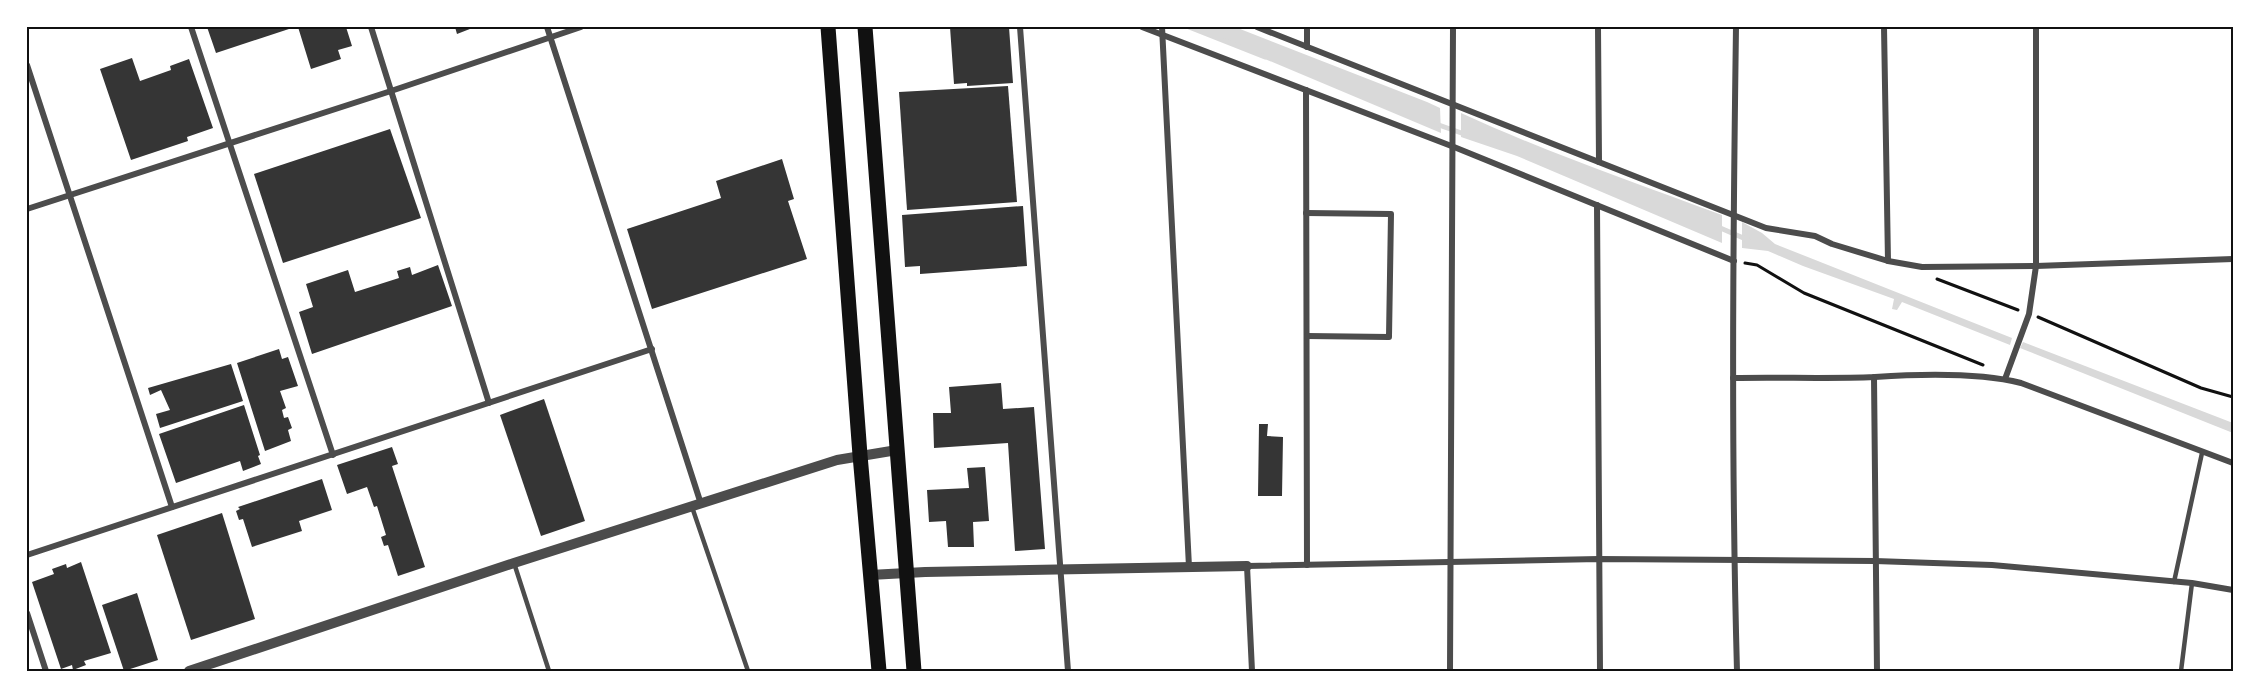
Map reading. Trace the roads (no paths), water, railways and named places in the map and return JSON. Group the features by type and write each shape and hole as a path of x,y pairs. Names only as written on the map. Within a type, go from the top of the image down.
{"highway":[{"path":"828,27 860,454 879,671"},
{"path":"865,27 914,671"}],"street":[{"path":"191,27 333,455"},
{"path":"371,27 489,403"},
{"path":"547,27 652,349 697,506"},
{"path":"27,208 391,91 581,27"},
{"path":"1020,27 1068,671"},
{"path":"1142,27 1163,30 1306,90 1454,144 1734,261"},
{"path":"1257,27 1454,107 1599,162 1734,218 1766,228 1815,236 1832,244 1888,261 1922,267 2036,266 2233,259"},
{"path":"1307,27 1307,47"},
{"path":"1450,671 1454,27"},
{"path":"1598,27 1599,162"},
{"path":"1736,27 1733,378 1737,671"},
{"path":"1884,27 1888,261"},
{"path":"2005,379 2029,314 2036,266 2036,27"},
{"path":"1163,30 1189,567"},
{"path":"27,65 172,507"},
{"path":"1306,90 1307,565"},
{"path":"1597,205 1600,671"},
{"path":"1306,213 1390,214 1389,337 1307,336"},
{"path":"27,555 652,349"},
{"path":"1733,378 1874,377 1908,374 2005,379 2233,463"},
{"path":"1874,377 1877,671"},
{"path":"189,671 837,459 897,450"},
{"path":"870,575 907,572 1599,559 1875,561 1992,565 2192,583 2233,590"},
{"path":"1247,566 1252,671"},
{"path":"27,613 46,671"}],"lane":[{"path":"2174,582 2202,453"},
{"path":"697,506 748,671"},
{"path":"514,563 549,671"},
{"path":"2181,671 2192,583"}],"waterway":[{"path":"1189,27 1265,57"},
{"path":"1436,124 1467,135"},
{"path":"1718,227 1748,240"}]}
